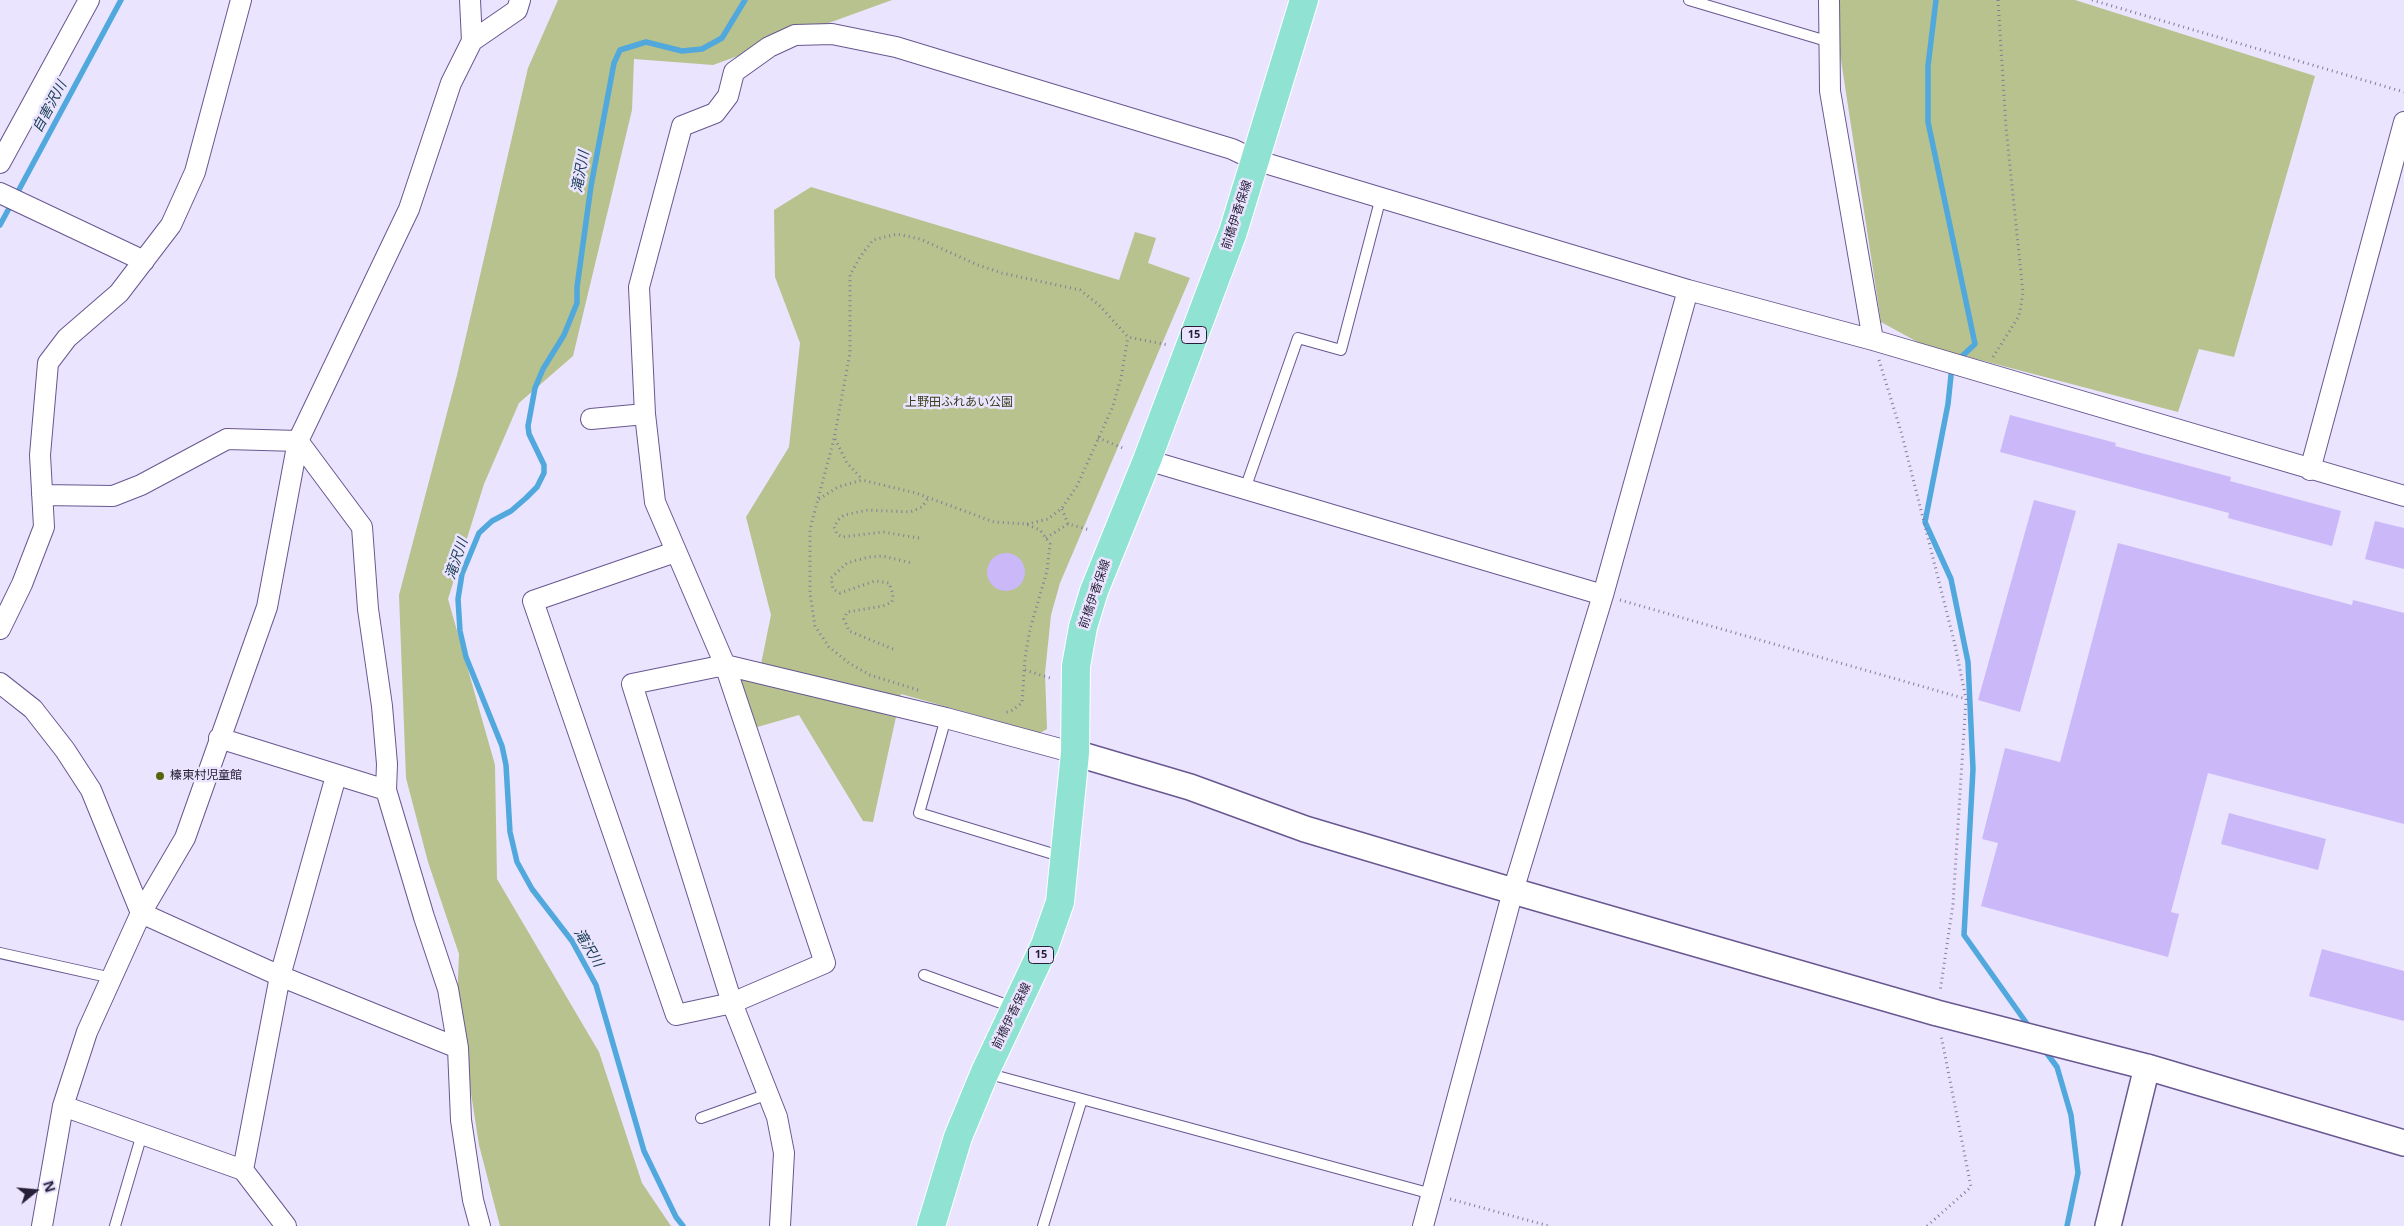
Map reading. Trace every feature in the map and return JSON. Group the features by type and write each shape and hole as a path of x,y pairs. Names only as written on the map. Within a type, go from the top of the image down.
{"main road":[{"name":"前橋伊香保線","path":"931,1226 958,1138 985,1072 1045,945 1060,902 1075,753 1076,666 1083,627 1094,591 1147,460 1233,232 1304,0"}],"street":[{"path":"0,163 89,0"},
{"path":"0,629 22,584 44,527 40,455 48,363 67,338 119,292 171,225 195,172 241,0"},
{"path":"470,0 472,42"},
{"path":"42,1226 63,1106 87,1032 141,913 185,838 219,738 267,608 298,441 410,209 451,83 472,42 517,10 520,0"},
{"path":"1829,0 1830,90 1873,340"},
{"path":"675,552 533,601 676,1015 732,1002 825,964 725,665 654,502 645,414 639,287 682,126 715,113 728,96 734,72 769,47 795,35 832,34 896,47 1232,148 1255,160 1688,290 1873,340 2310,470 2404,496"},
{"path":"2310,470 2404,122"},
{"path":"0,193 144,261"},
{"path":"1423,1226 1512,891 1603,595 1688,290"},
{"path":"591,419 645,414"},
{"path":"42,495 113,496 142,485 227,439 298,441"},
{"path":"298,441 362,527 368,609 382,706 386,790 448,989 458,1048 461,1120 473,1200 480,1226"},
{"path":"1147,460 1603,595"},
{"path":"780,1226 784,1153 777,1117 732,1002 632,684 725,665 946,718 1075,753 1190,787 1305,829 1512,891 1937,1013 2148,1067 2404,1143"},
{"path":"0,683 33,709 65,750 92,790 141,913 280,976 458,1048"},
{"path":"219,738 386,790"},
{"path":"243,1170 280,976 336,776"},
{"path":"2108,1226 2148,1067"},
{"path":"63,1106 243,1170 286,1226"}],"lane":[{"path":"1689,0 1830,42"},
{"path":"1245,489 1298,338 1341,350 1381,197"},
{"path":"946,718 919,813 1064,857"},
{"path":"0,953 112,978"},
{"path":"924,975 1016,1009"},
{"path":"985,1072 1432,1194"},
{"path":"701,1118 768,1094"},
{"path":"1044,1226 1082,1099"},
{"path":"115,1226 142,1134"}],"path":[{"path":"1983,373 2019,316 2023,293 2006,126 1998,0"},
{"path":"2092,0 2404,92"},
{"path":"922,691 870,675 848,663 829,646 815,626 810,593 810,529 834,438 850,353 850,275 860,257 873,240 897,234 920,239 978,265 1002,273 1080,290 1099,305 1128,337 1169,345"},
{"path":"819,499 838,487 862,480 929,497 994,522 1026,524 1048,519 1062,508 1077,486 1113,406 1121,378 1128,337"},
{"path":"1873,340 1902,435 1955,644 1966,698 1953,904 1937,1013 1971,1187 1927,1226"},
{"path":"834,438 848,463 862,480"},
{"path":"1098,438 1123,448"},
{"path":"919,538 883,532 842,537 837,534 834,526 844,515 868,510 910,512 922,506 929,497"},
{"path":"1062,508 1068,524"},
{"path":"1001,713 1011,711 1022,703 1024,670 1030,629 1048,571 1050,544 1040,530 1026,524"},
{"path":"1046,538 1068,524 1090,530"},
{"path":"893,649 849,631 844,619 846,612 883,606 892,602 893,594 889,583 875,581 840,593 833,589 831,578 848,563 869,557 882,556 912,563"},
{"path":"1603,595 1966,698"},
{"path":"1024,670 1050,678"},
{"path":"1432,1194 1548,1226"}],"green space":[{"path":"558,0 892,0 713,65 634,59 632,110 573,356 519,403 484,484 448,599 495,765 497,879 599,1052 642,1183 671,1226 500,1226 479,1145 457,1003 459,954 428,862 406,778 399,595 457,375 528,68"},
{"path":"1836,0 2075,0 2315,76 2234,357 2199,349 2178,412 1923,345 1881,322 1837,34"},
{"name":"上野田ふれあい公園","path":"811,187 1119,280 1135,232 1156,238 1148,263 1190,278 1060,583 1051,615 1045,673 1047,729 1040,733 901,694 873,822 863,821 799,715 754,728 737,676 761,664 771,615 746,517 789,447 800,343 775,277 774,210"}],"building":[{"path":"2010,415 2116,443 2115,446 2231,477 2230,481 2341,511 2332,546 2228,518 2229,513 2000,452"},
{"path":"2034,500 2076,511 2020,712 1978,700"},
{"path":"2375,521 2404,528 2404,569 2365,559"},
{"path":"2118,543 2352,605 2353,600 2404,613 2404,824 2208,773 2171,912 2179,914 2168,957 1981,906 1998,843 1982,839 2005,748 2060,762"},
{"path":"1006,553 1019,559 1025,572 1019,585 1006,591 993,585 987,572 993,559"},
{"path":"2229,813 2326,839 2318,870 2221,844"},
{"path":"2322,949 2404,971 2404,1021 2309,996"}],"waterway":[{"name":"自害沢川","path":"0,225 121,0"},
{"name":"滝沢川","path":"683,1226 676,1217 644,1151 596,985 572,941 532,889 517,862 510,832 506,765 502,746 466,657 460,631 458,599 462,574 479,533 492,521 511,511 526,498 537,487 544,473 544,465 529,434 528,426 535,388 543,369 564,335 577,303 577,287 591,186 614,63 620,50 646,42 682,51 702,49 722,38 745,0"},
{"path":"1936,0 1928,66 1928,122 1975,344 1958,360"},
{"path":"1952,366 1948,404 1925,522 1951,579 1968,662 1973,769 1964,935 2030,1028"},
{"path":"2043,1048 2057,1067 2071,1115 2078,1173 2067,1226"}],"place":[{"name":"榛東村児童館","path":"160,776"}]}
